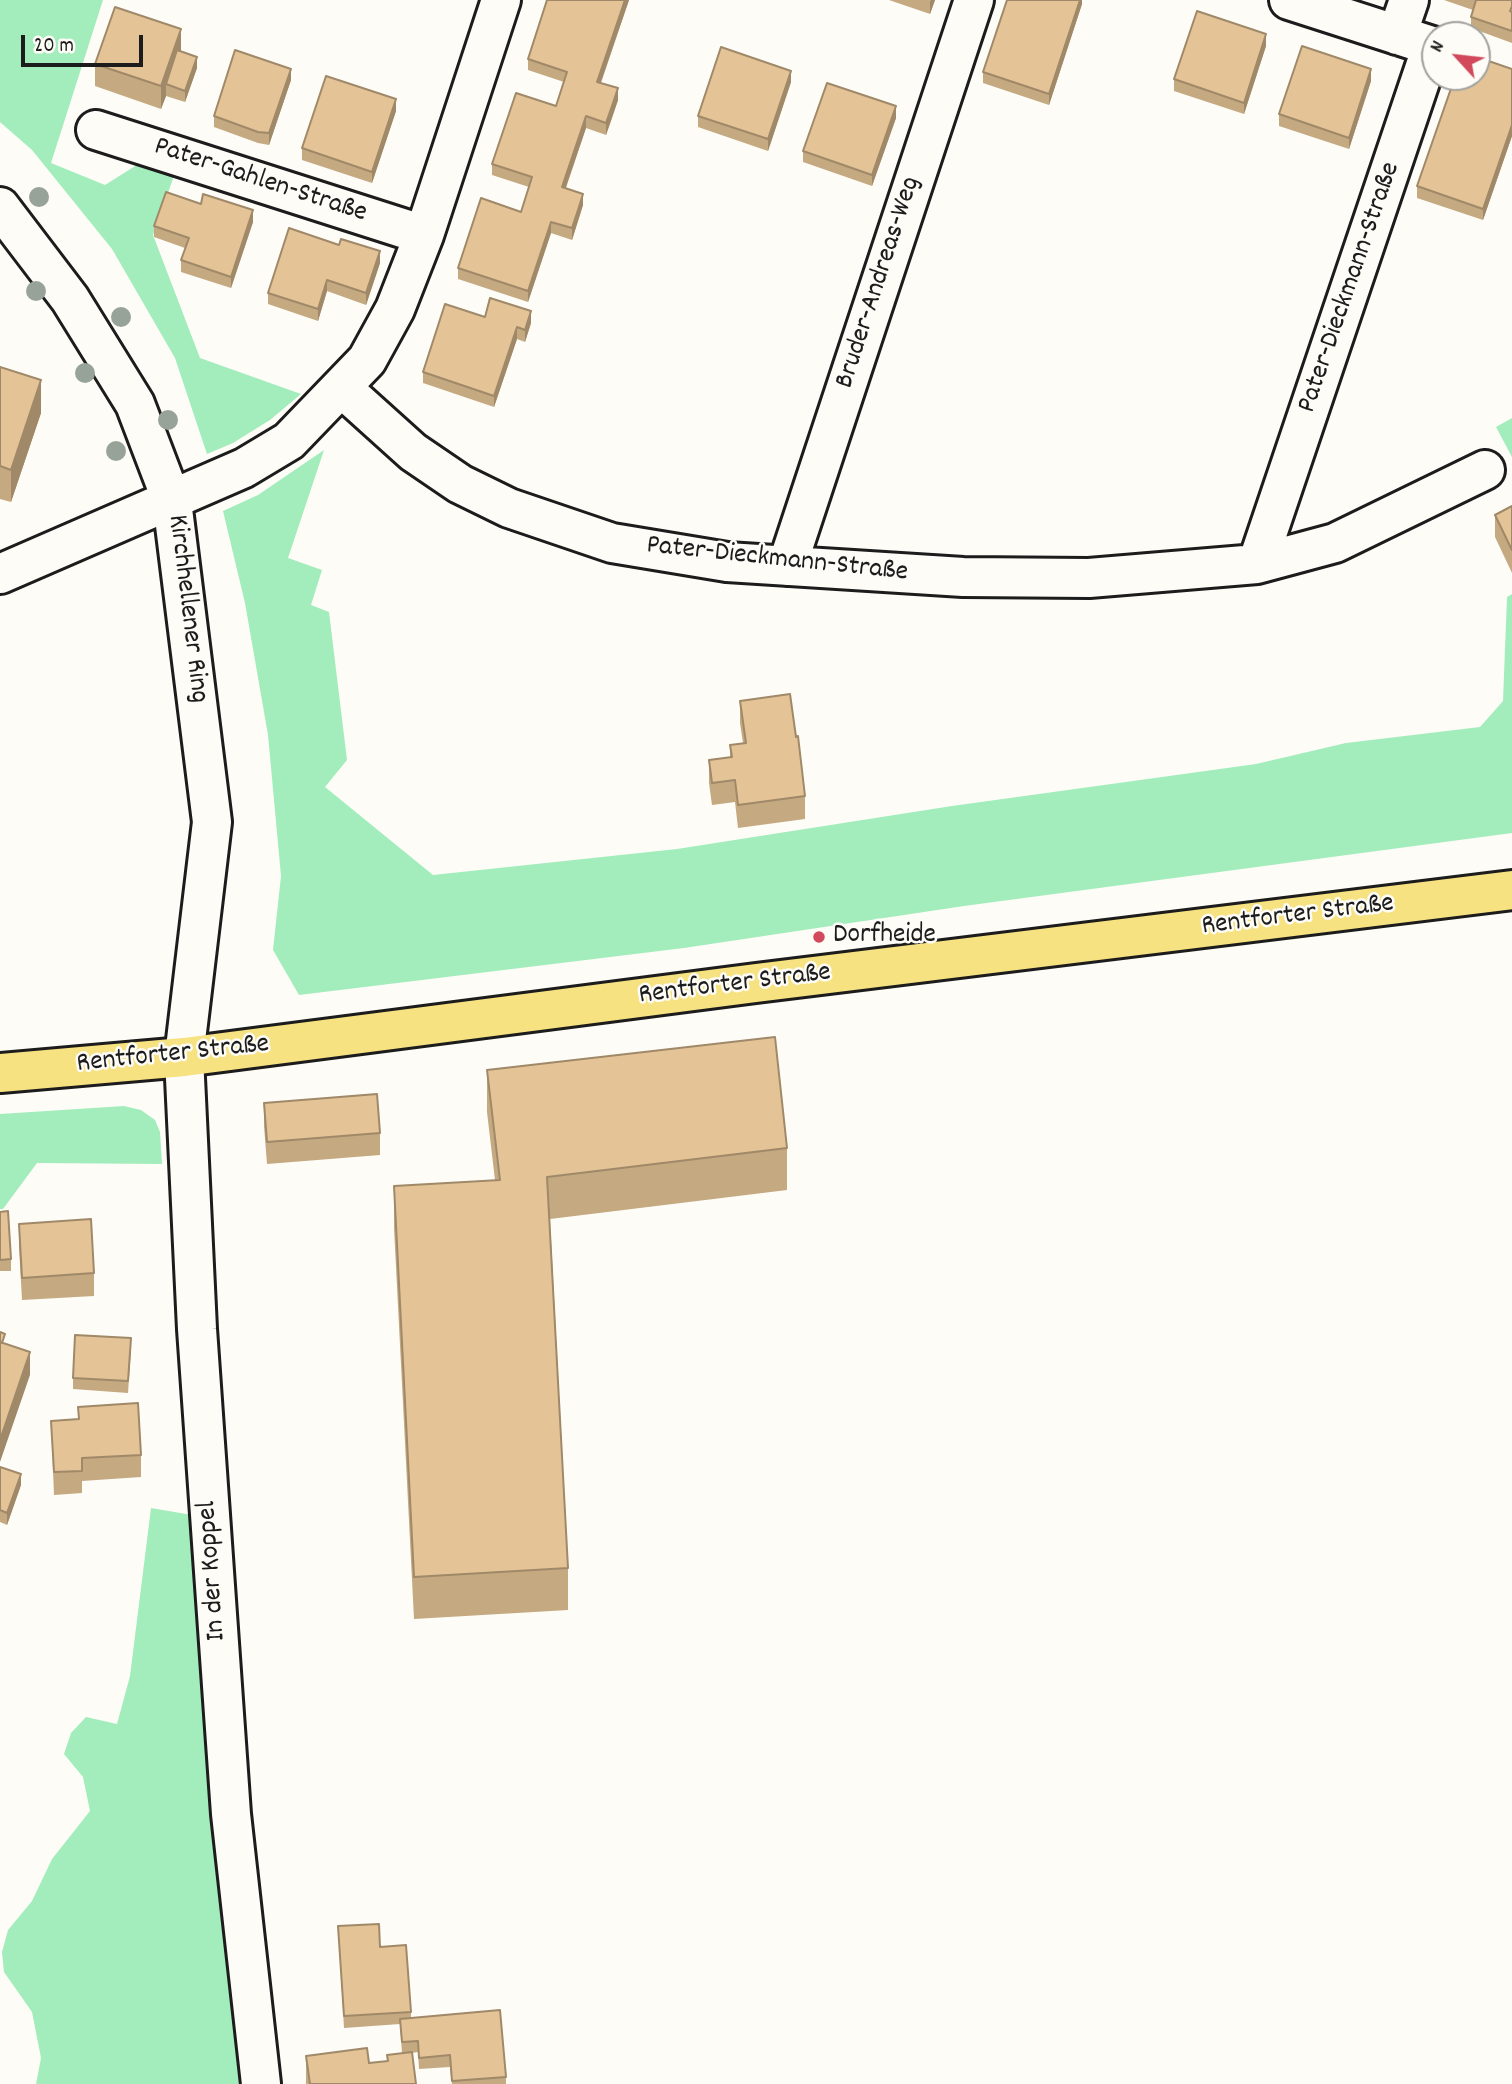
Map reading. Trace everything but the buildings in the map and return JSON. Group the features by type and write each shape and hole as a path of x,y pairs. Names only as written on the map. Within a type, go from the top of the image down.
{"main road":[{"name":"Rentforter Straße","path":"0,1073 184,1057 1512,890"}],"street":[{"path":"0,575 244,468 289,441 367,360 395,309 424,234 501,0"},
{"name":"Bruder-Andreas-Weg","path":"787,566 974,0"},
{"name":"Pater-Dieckmann-Straße","path":"1257,564 1433,46 1403,17 1289,0"},
{"name":"Pater-Gahlen-Straße","path":"96,130 424,234"},
{"name":"Kirchhellener Ring","path":"0,207 70,299 135,404 172,501 212,822 184,1057"},
{"name":"Pater-Dieckmann-Straße","path":"342,388 413,452 460,484 509,508 612,543 727,562 963,577 1088,578 1257,564 1335,543 1485,470"},
{"name":"In der Koppel","path":"184,1057 197,1329 230,1800 261,2084"}],"green space":[{"path":"0,0 103,0 51,163 105,185 140,163 175,173 153,235 200,358 301,394 270,420 233,443 207,454 175,358 112,249 32,150 0,122"},
{"path":"1512,418 1512,457 1496,427"},
{"path":"324,450 288,558 322,570 311,605 329,612 347,760 325,787 433,875 677,849 952,806 1256,764 1346,743 1480,727 1503,701 1507,597 1512,594 1512,833 964,906 684,948 299,995 273,950 281,876 268,735 245,603 223,511 258,495"},
{"path":"124,1106 141,1110 155,1120 160,1132 162,1164 37,1163 3,1209 0,1209 0,1114"},
{"path":"151,1508 192,1515 242,2084 36,2084 41,2058 32,2012 4,1972 2,1952 8,1930 32,1901 52,1859 90,1811 83,1777 64,1754 71,1733 86,1717 117,1724 130,1676"}],"place":[{"name":"Dorfheide","path":"819,937"}]}
